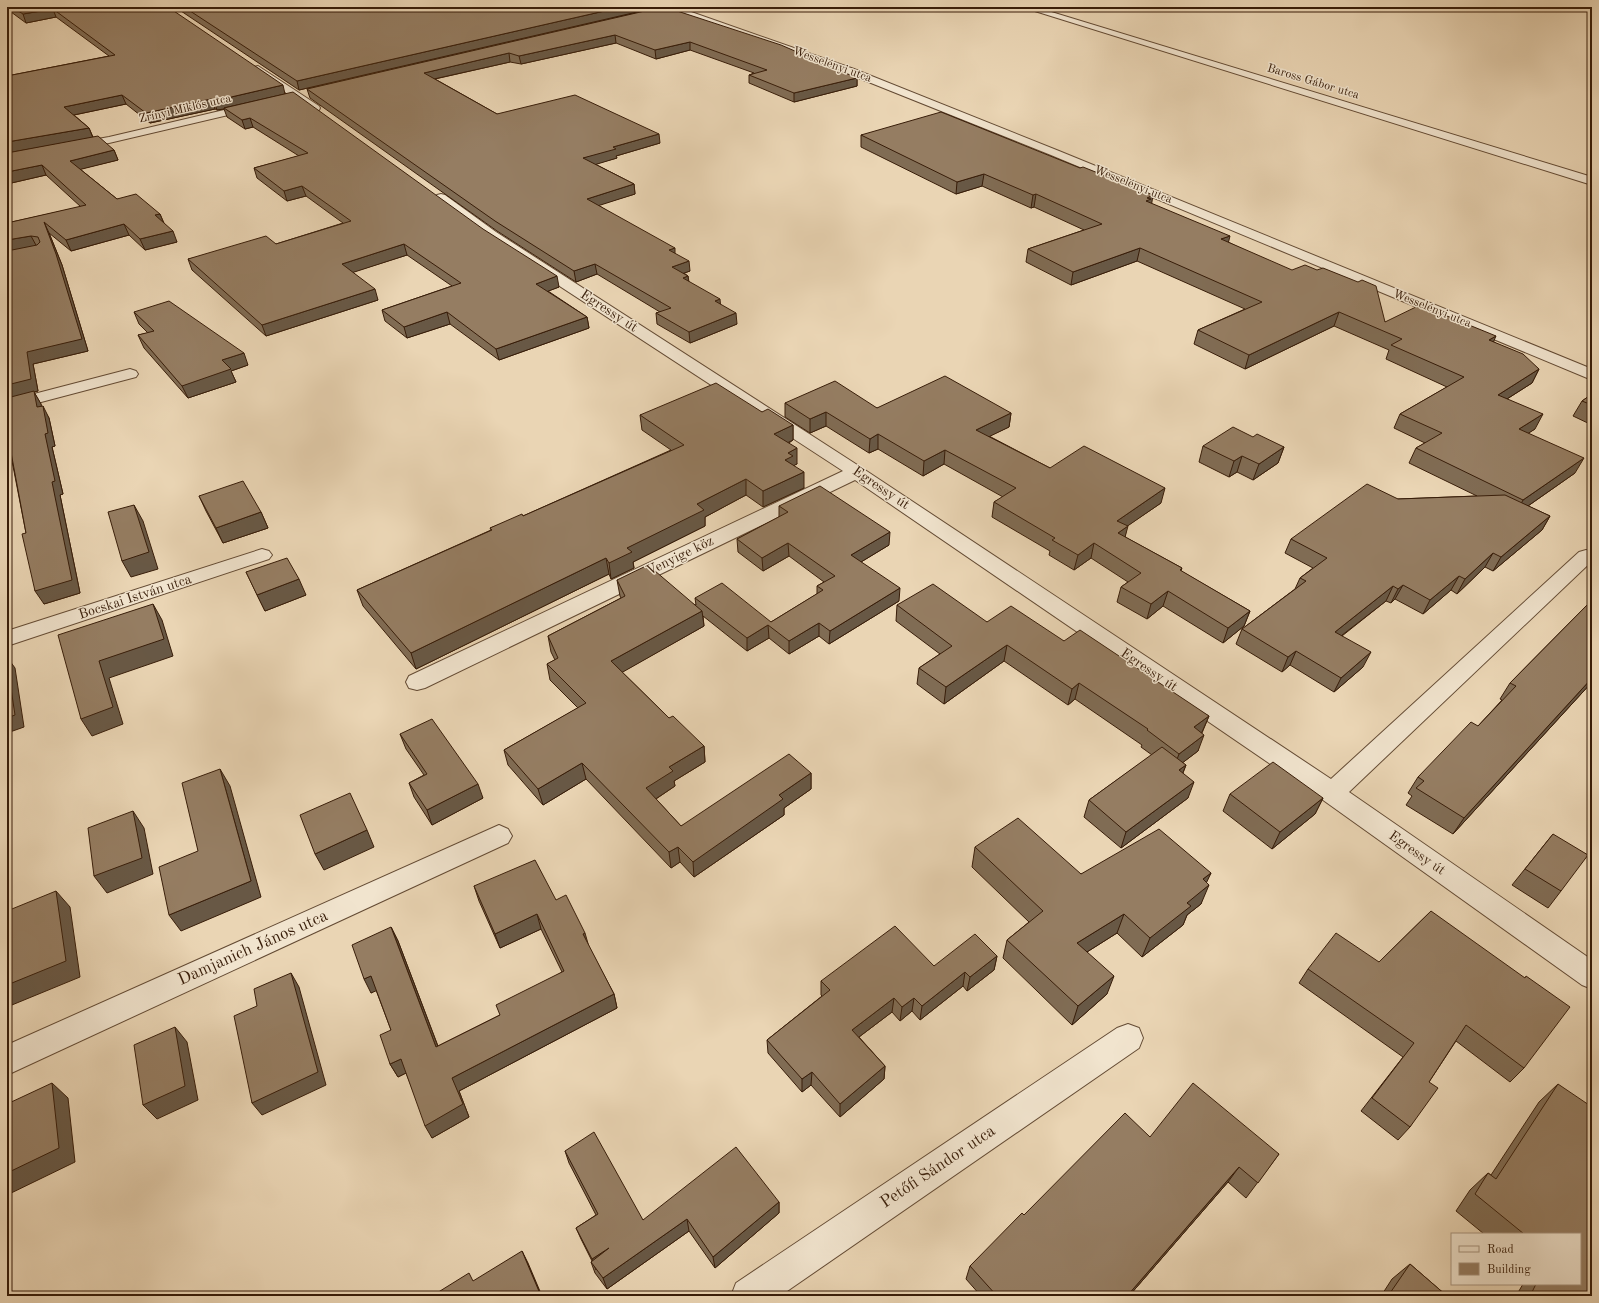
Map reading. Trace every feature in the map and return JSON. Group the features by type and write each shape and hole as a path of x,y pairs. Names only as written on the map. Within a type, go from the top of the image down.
{"street":[{"path":"656,12 670,7"},
{"name":"Wesselényi utca","path":"670,7 857,74 1055,153 1592,375"},
{"name":"Baross Gábor utca","path":"1026,7 1592,181"},
{"path":"245,60 330,119"},
{"name":"Zrínyi Miklós utca","path":"62,148 109,140 268,103"},
{"name":"Egressy út","path":"427,188 492,235 856,472 1332,793 1592,976"},
{"path":"7,406 130,374"},
{"name":"Venyige köz","path":"417,682 856,472"},
{"name":"Bocskai István utca","path":"7,639 262,555"},
{"path":"1332,793 1586,556"},
{"name":"Damjanich János utca","path":"7,1060 499,836"},
{"name":"Petőfi Sándor utca","path":"748,1296 1128,1038"}],"building":[{"path":"12,7 168,7 283,85 214,101 211,99 146,113 122,95 64,107 89,128 7,142 7,76 115,55 53,9 23,14"},
{"path":"184,7 622,7 297,81"},
{"path":"662,7 781,45 857,78 794,93 749,75 767,70 690,42 655,50 615,35 519,56 509,53 424,73 497,114 575,95 659,134 613,147 616,149 583,158 634,184 587,199 675,248 669,250 689,261 672,267 688,276 683,278 720,299 715,301 736,313 689,332 656,313 671,308 595,264 574,271 495,221 307,89"},
{"path":"293,92 483,229 557,276 536,284 587,317 496,349 447,312 404,327 382,310 461,283 404,244 342,264 375,289 262,325 188,259 266,236 276,244 351,221 302,186 284,191 254,168 308,153 250,118 242,120 224,108"},
{"path":"941,112 1080,168 1083,167 1153,195 1147,198 1151,199 1146,201 1230,236 1221,239 1292,270 1305,265 1317,270 1323,268 1358,282 1362,280 1376,286 1385,322 1420,305 1496,336 1489,340 1523,354 1539,369 1498,395 1543,414 1519,429 1584,458 1523,500 1416,448 1442,433 1400,414 1464,377 1391,345 1402,339 1339,312 1249,355 1198,330 1262,302 1140,248 1073,272 1028,249 1102,224 1036,194 1033,195 984,174 957,182 861,135"},
{"path":"98,136 114,150 70,161 117,199 136,194 160,214 155,215 173,231 140,239 124,224 66,240 44,222 56,254 82,339 27,352 31,379 7,385 7,251 37,245 40,242 38,237 31,236 7,240 7,223 86,205 42,165 7,172 7,153"},
{"path":"169,301 244,353 222,360 231,369 182,386 138,335 154,331 134,312"},
{"path":"945,376 1011,413 976,430 1050,468 1084,446 1165,488 1117,521 1128,526 1118,533 1182,568 1180,570 1250,611 1228,628 1168,591 1151,604 1121,587 1141,573 1094,543 1078,555 1052,540 1055,538 994,502 1016,488 945,450 924,461 878,434 870,439 826,412 810,419 785,403 835,381 877,408"},
{"path":"716,383 762,412 768,409 793,425 774,434 797,448 788,453 793,456 785,460 804,472 763,491 746,479 697,504 704,510 627,548 632,552 609,563 606,558 411,653 357,590 492,530 490,528 522,514 523,516 684,445 640,415"},
{"path":"34,391 37,407 43,406 48,433 45,434 55,481 52,482 72,580 35,591 22,534 26,533 10,447 7,447 7,398"},
{"path":"1592,394 1592,405 1582,401"},
{"path":"1233,427 1253,437 1257,434 1284,447 1259,464 1242,456 1234,461 1203,446"},
{"path":"243,481 261,512 216,528 199,496"},
{"path":"1367,484 1398,499 1505,495 1550,516 1501,557 1493,553 1465,579 1459,576 1430,600 1403,585 1398,589 1393,586 1335,632 1371,652 1341,678 1296,651 1288,657 1242,629 1306,581 1300,578 1327,558 1291,539"},
{"path":"820,486 890,532 851,555 900,588 830,631 819,623 789,641 768,625 747,638 695,598 722,583 771,622 823,590 817,586 835,576 788,543 762,558 737,539 788,512 779,506"},
{"path":"134,505 149,552 122,561 108,512"},
{"path":"287,558 299,579 257,595 246,572"},
{"path":"648,565 702,611 611,661 669,718 673,716 704,746 669,767 673,771 646,788 681,826 789,754 811,773 779,795 783,799 693,862 678,847 669,852 582,763 538,789 504,750 586,703 547,664 558,658 548,636 625,596 617,580"},
{"path":"933,584 987,622 1011,606 1064,641 1080,630 1209,716 1194,727 1204,735 1179,754 1147,730 1148,729 1079,683 1072,689 1007,645 946,687 919,668 952,646 897,605"},
{"path":"1592,600 1592,678 1464,818 1416,788 1424,781 1418,777 1471,722 1478,726 1516,686 1510,683"},
{"path":"153,604 164,639 99,661 113,707 81,719 58,635"},
{"path":"7,662 15,715 7,718"},
{"path":"432,719 478,784 427,810 409,783 427,774 400,734"},
{"path":"1162,747 1186,765 1179,770 1194,782 1126,832 1089,800"},
{"path":"1273,762 1323,798 1280,832 1230,794"},
{"path":"220,769 251,881 169,915 159,867 198,851 182,783"},
{"path":"350,793 367,830 315,854 300,815"},
{"path":"133,811 142,858 94,876 88,828"},
{"path":"1018,818 1081,874 1159,829 1211,873 1203,879 1209,885 1187,903 1191,906 1150,938 1124,914 1077,943 1114,976 1078,1006 1007,940 1043,911 975,847"},
{"path":"1553,834 1588,855 1561,891 1525,869"},
{"path":"535,860 556,900 566,895 585,933 583,934 614,994 452,1078 463,1104 425,1126 401,1059 390,1064 380,1035 391,1030 371,976 364,979 352,945 391,927 436,1047 500,1015 496,1005 564,971 537,914 495,934 474,886"},
{"path":"56,891 66,961 7,985 7,911"},
{"path":"1431,911 1525,978 1526,976 1570,1007 1524,1068 1466,1025 1429,1082 1438,1088 1410,1127 1372,1098 1414,1043 1308,969 1336,933 1379,962"},
{"path":"895,926 934,966 975,934 997,956 970,977 965,972 922,1006 914,998 902,1007 894,998 852,1030 885,1066 840,1104 812,1072 802,1079 767,1040 830,990 821,981"},
{"path":"291,973 318,1072 252,1103 234,1016 257,1006 254,989"},
{"path":"175,1027 185,1086 143,1105 134,1045"},
{"path":"52,1083 59,1148 7,1173 7,1104"},
{"path":"1193,1083 1279,1154 1258,1183 1239,1167 1127,1296 997,1296 970,1266 1022,1213 1024,1215 1125,1113 1150,1137"},
{"path":"1558,1084 1592,1107 1592,1296 1530,1296 1536,1285 1581,1285 1581,1233 1523,1233 1475,1194 1488,1173 1496,1179"},
{"path":"594,1132 643,1220 736,1147 779,1202 713,1257 687,1219 603,1278 591,1262 609,1248 592,1259 576,1228 598,1214 565,1151"},
{"path":"522,1251 541,1296 432,1296 469,1273 473,1281"},
{"path":"1410,1264 1447,1296 1388,1296"}]}
